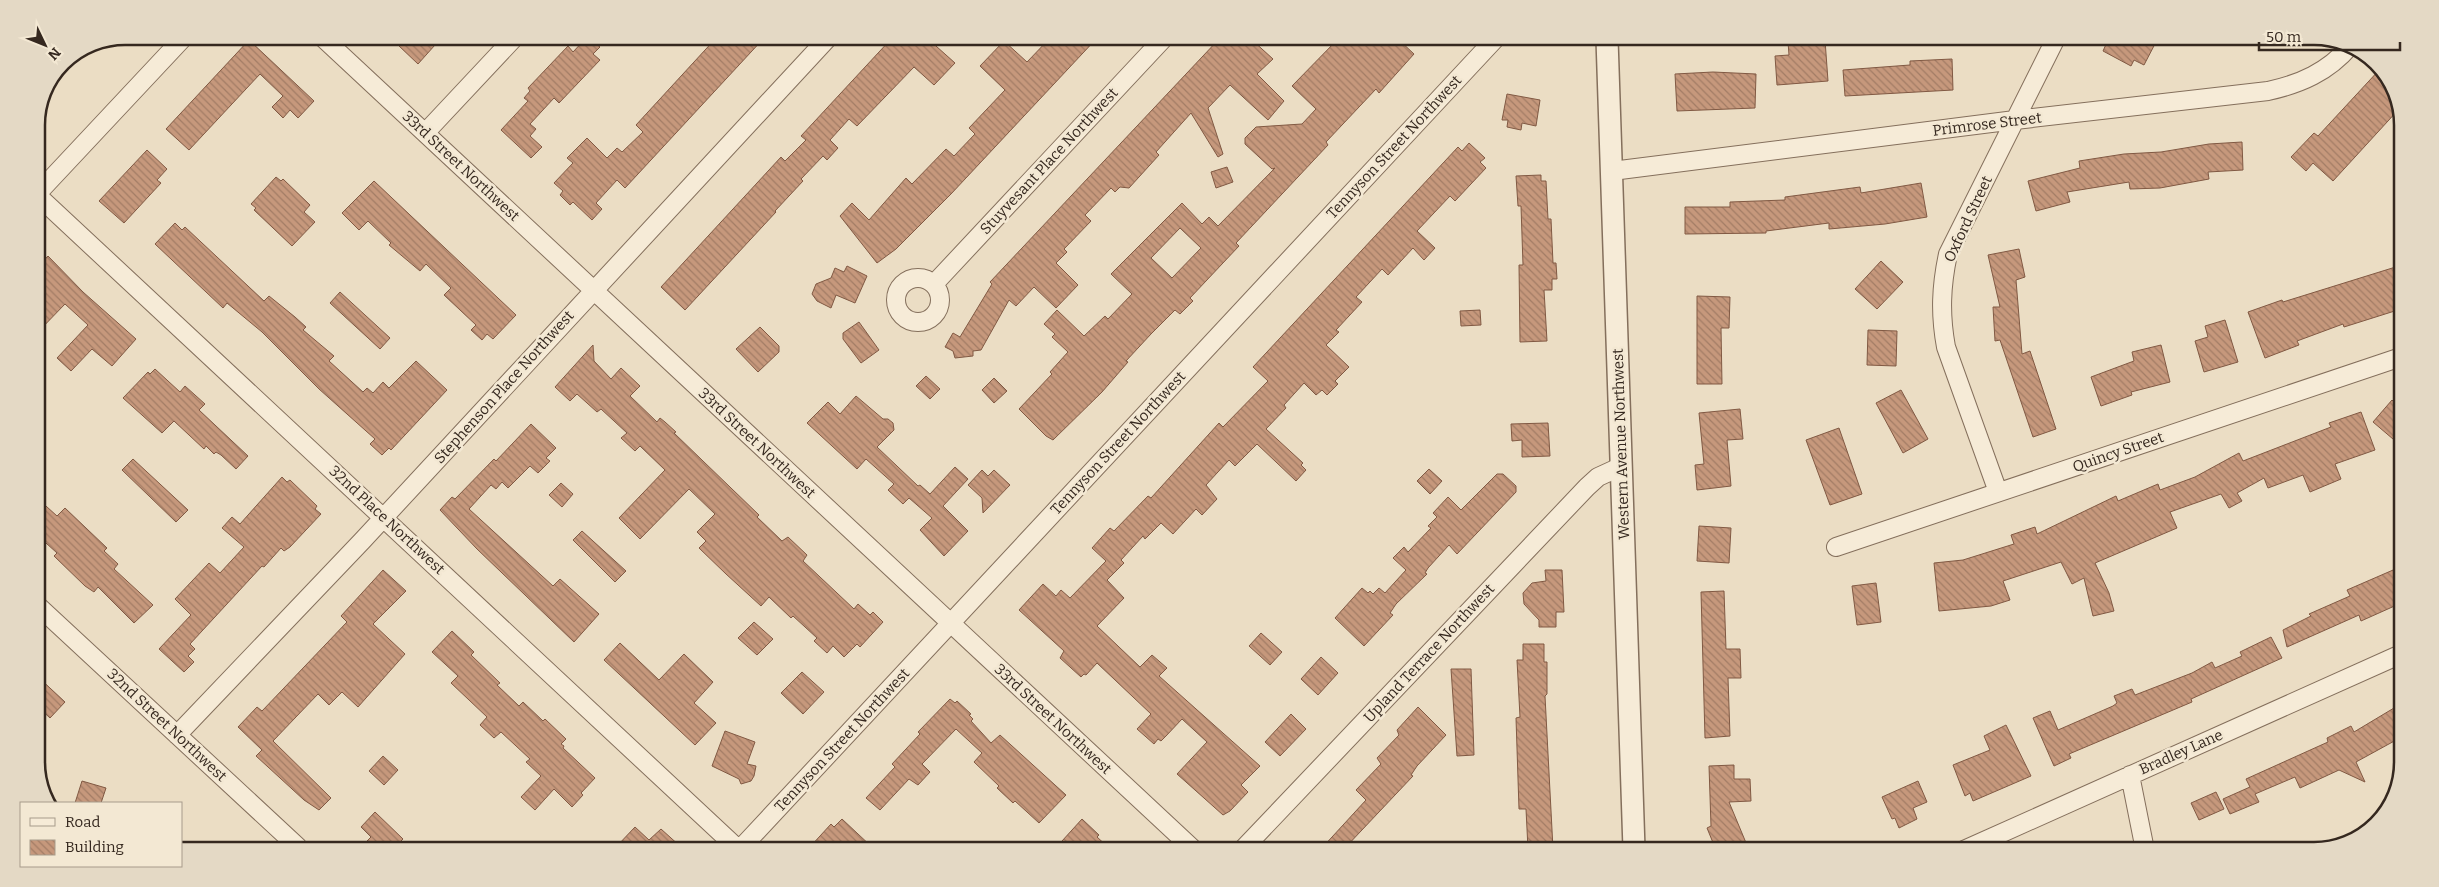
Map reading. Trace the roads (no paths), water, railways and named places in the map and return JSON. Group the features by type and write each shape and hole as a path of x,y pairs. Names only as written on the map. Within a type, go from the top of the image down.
{"street":[{"path":"45,185 177,45"},
{"name":"33rd Street Northwest","path":"331,45 1186,842"},
{"path":"425,133 508,45"},
{"name":"Stephenson Place Northwest","path":"177,735 384,517 821,45"},
{"name":"Stuyvesant Place Northwest","path":"934,284 1157,45"},
{"name":"Tennyson Street Northwest","path":"748,842 1489,45"},
{"name":"Western Avenue Northwest","path":"1607,45 1634,842"},
{"name":"Oxford Street","path":"1998,492 1946,347 1941,322 1941,300 1948,254 2052,45"},
{"name":"Primrose Street","path":"1612,171 2287,87 2322,71 2345,51"},
{"name":"32nd Place Northwest","path":"45,203 384,517 730,842"},
{"name":"Quincy Street","path":"1836,547 2394,358"},
{"name":"Upland Terrace Northwest","path":"1250,842 1587,487 1598,477 1622,466"},
{"name":"32nd Street Northwest","path":"45,612 294,842"},
{"name":"Bradley Lane","path":"1982,842 2394,657"},
{"path":"2130,775 2143,842"}]}
